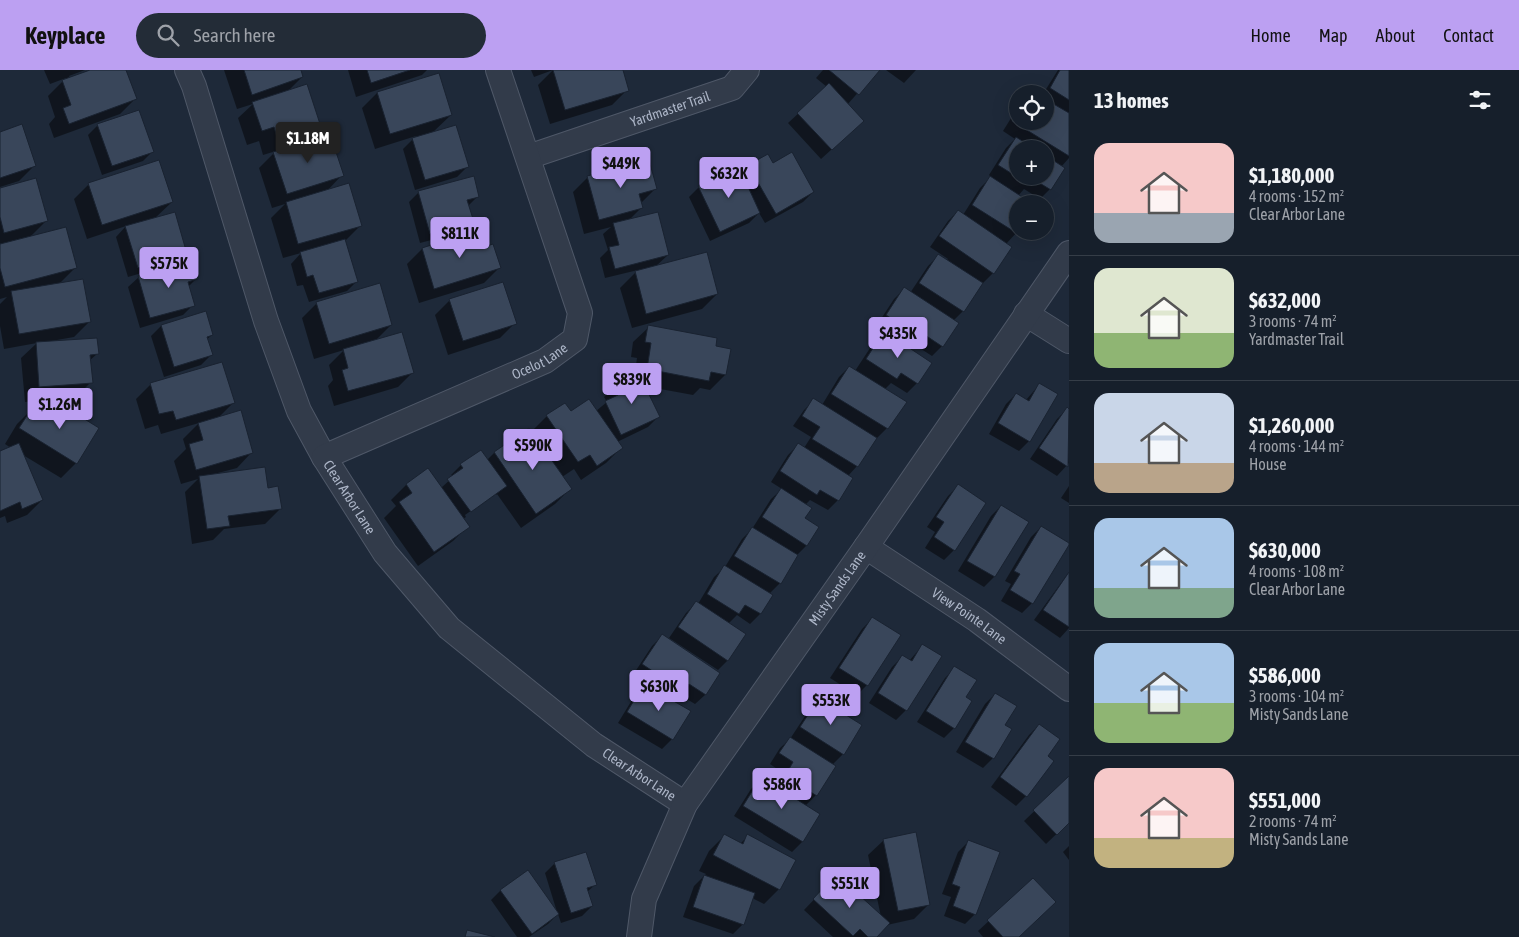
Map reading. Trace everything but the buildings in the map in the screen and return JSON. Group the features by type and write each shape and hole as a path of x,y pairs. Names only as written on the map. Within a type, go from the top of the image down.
{"street":[{"name":"Clear Arbor Lane","path":"187,70 194,86 266,321 299,411 324,457 385,553 449,628 594,746 685,804"},
{"name":"Ocelot Lane","path":"324,457 546,361 575,339 580,312 498,70"},
{"name":"Yardmaster Trail","path":"528,157 732,88 747,70"},
{"name":"Misty Sands Lane","path":"639,937 644,899 685,804 866,547 1069,253"},
{"path":"1026,314 1069,341"},
{"name":"View Pointe Lane","path":"866,547 977,620 1069,688"}]}
